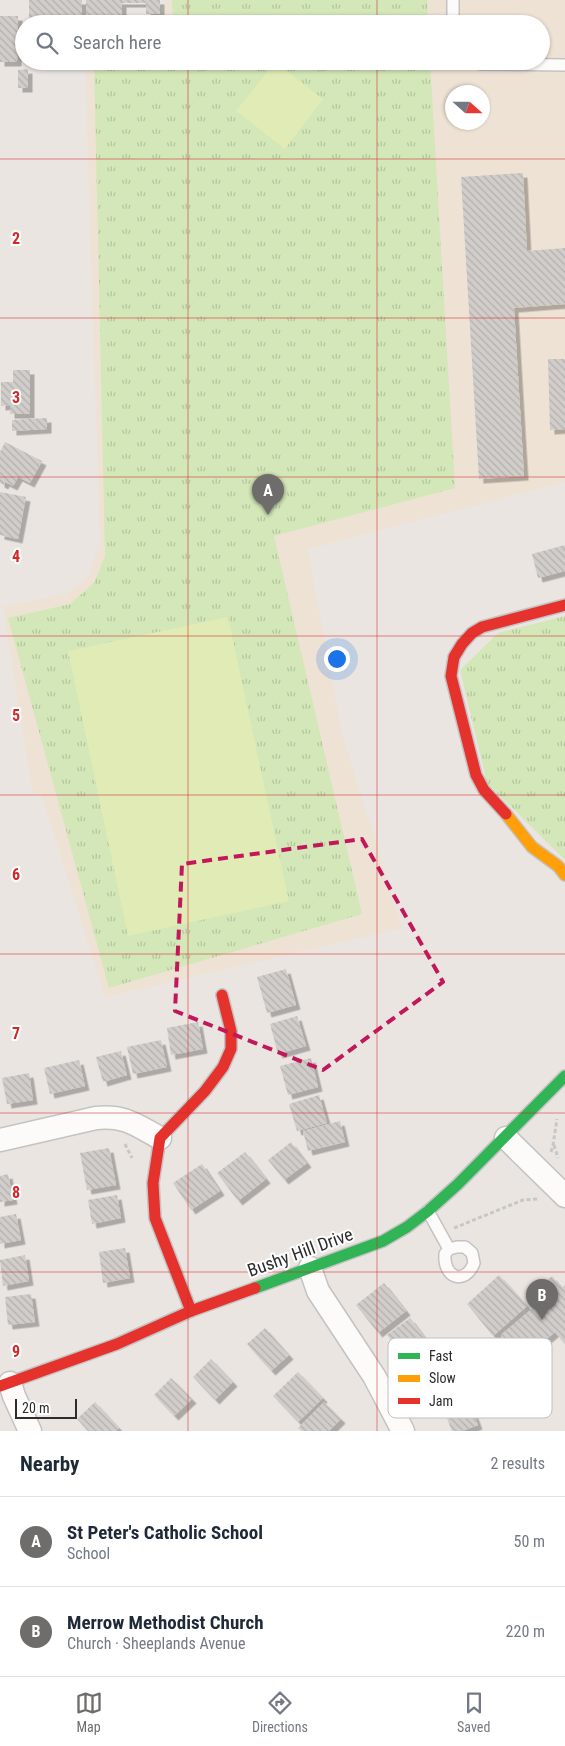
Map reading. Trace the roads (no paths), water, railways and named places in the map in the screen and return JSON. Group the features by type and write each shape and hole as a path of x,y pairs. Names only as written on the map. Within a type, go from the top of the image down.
{"street":[{"path":"565,604 498,621 472,633 454,657 451,676 476,776 484,790 501,807 532,847 558,866 565,875"},
{"path":"191,1311 156,1218 153,1183 160,1138 205,1091 223,1068 231,1049 230,1032 222,995"},
{"name":"Bushy Hill Drive","path":"5,1384 116,1344 191,1311 310,1268 401,1232 451,1191 506,1138 565,1076"},
{"path":"0,1140 112,1116 127,1120 160,1138"},
{"path":"506,1138 564,1195"},
{"path":"310,1268 318,1291 374,1376 388,1404"},
{"path":"5,1384 14,1396 30,1431"},
{"path":"395,1418 402,1431"}],"lane":[{"path":"452,15 453,0"},
{"path":"550,65 565,65"},
{"path":"428,1211 449,1249"}],"place":[{"name":"St Peter's Catholic School","path":"268,515"},
{"name":"Merrow Methodist Church","path":"542,1320"}]}
